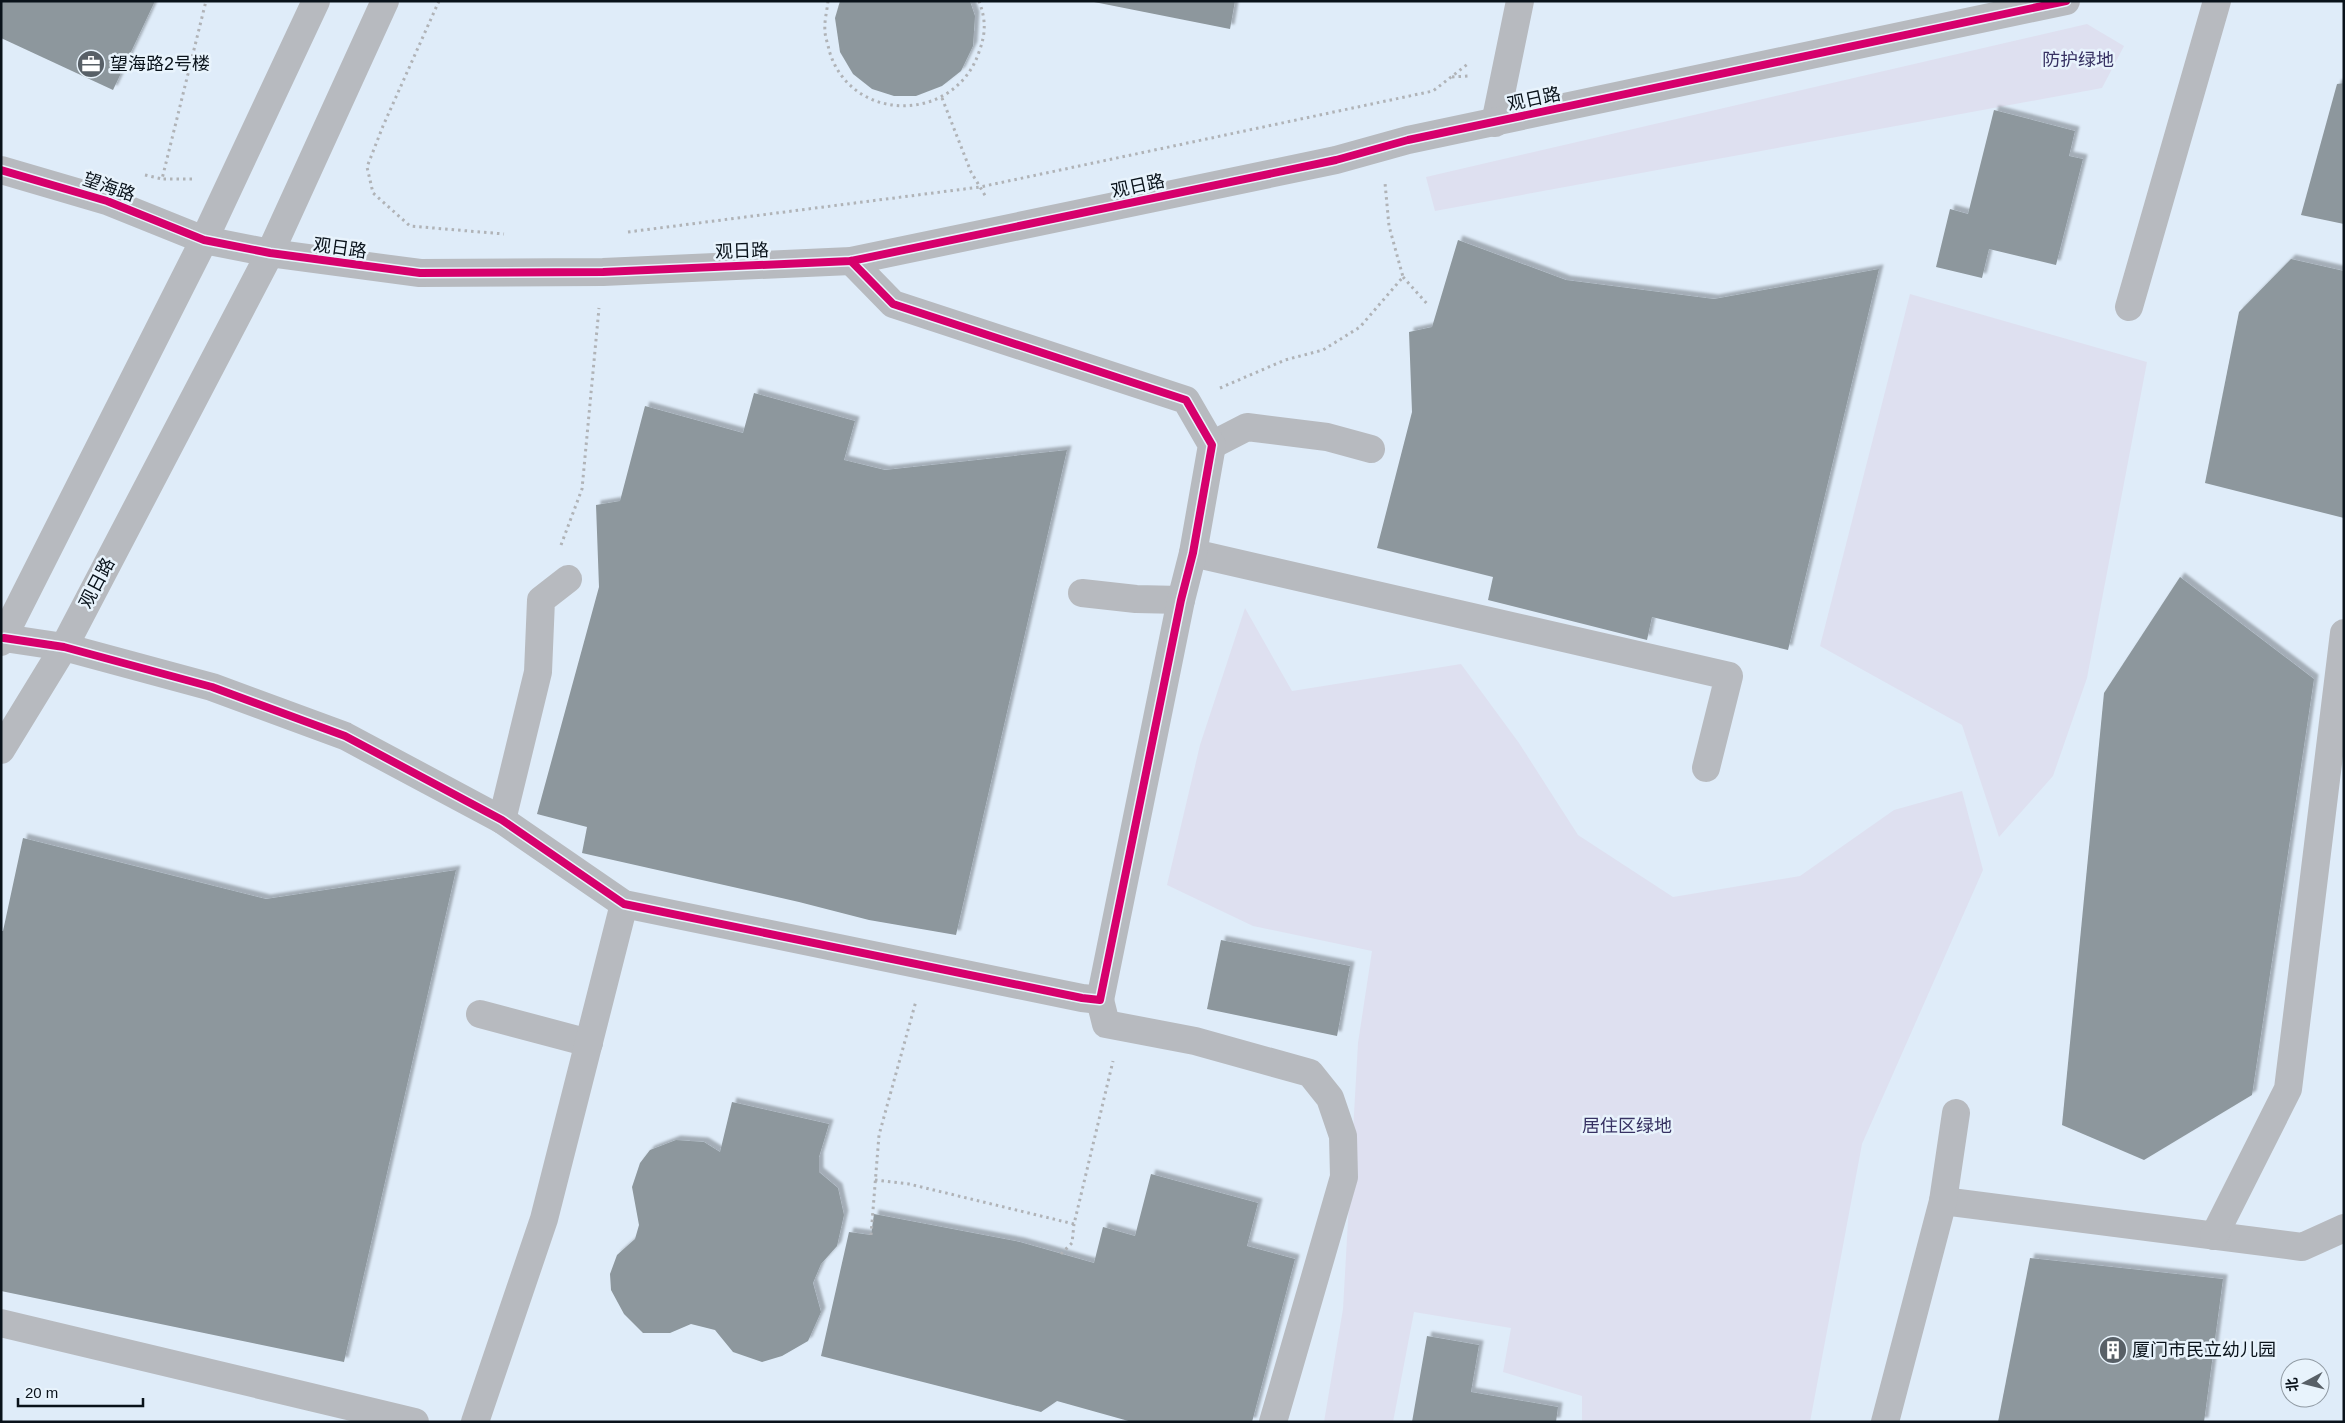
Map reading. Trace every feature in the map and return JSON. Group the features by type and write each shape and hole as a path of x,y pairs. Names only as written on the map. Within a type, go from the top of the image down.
{"street":[{"path":"316,1 204,240 2,640 64,647 212,687 345,736 502,820 624,904 1082,998 1100,1000"},
{"name":"观日路","path":"1,750 64,647 270,253 385,1"},
{"path":"1495,123 1520,1"},
{"name":"观日路","path":"204,240 270,253 420,273 602,272 850,261 1336,160 1408,140 2066,1"},
{"path":"2129,307 2217,1"},
{"name":"望海路","path":"1,170 107,201 204,240"},
{"path":"850,261 894,304 1186,400 1212,445 1193,554 1181,600 1100,1000 1106,1024 1195,1041 1310,1073 1330,1098 1343,1136 1344,1177 1274,1422"},
{"path":"1212,445 1247,427 1327,437 1371,449"},
{"path":"1193,554 1729,676 1706,768"},
{"path":"502,820 538,672 541,600 568,579"},
{"path":"1082,593 1136,600 1181,600"},
{"path":"2214,1236 2288,1089 2344,634"},
{"path":"476,1422 544,1219 624,904"},
{"path":"480,1014 589,1043"},
{"path":"1885,1422 1943,1201 1956,1114"},
{"path":"1943,1201 2302,1247 2344,1228"},
{"path":"1,1323 415,1422"}],"path":[{"path":"195,172 191,181 162,179 206,1"},
{"path":"439,1 383,126 367,167 373,193 410,226 508,234"},
{"path":"828,1 824,32 833,64 844,79 865,97 885,104 909,107 942,98 964,81 975,66 985,36 985,17 979,1"},
{"path":"622,233 980,187 1433,91 1475,59"},
{"path":"942,98 971,172 1001,229"},
{"path":"1408,140 1384,177 1389,226 1403,277 1429,306"},
{"path":"560,549 582,489 602,272"},
{"path":"1186,400 1230,384 1285,360 1323,350 1360,327 1403,277"},
{"path":"871,1235 879,1134 925,966"},
{"path":"1061,1254 1072,1243 1074,1224 1122,1027"},
{"path":"875,1180 909,1184 1074,1224"}],"shaded area":[{"path":"1,1 2344,1 2344,1422 1,1422"}],"green space":[{"name":"防护绿地","path":"2087,24 2124,46 2102,88 1435,211 1426,177"},
{"path":"1910,294 2147,362 2087,678 2053,776 1999,837 1962,725 1820,646"},
{"name":"居住区绿地","path":"1245,608 1292,691 1461,664 1519,743 1578,835 1673,897 1800,876 1894,810 1962,791 1983,870 1862,1144 1810,1422 1582,1422 1582,1396 1503,1372 1511,1328 1414,1312 1393,1422 1324,1422 1343,1309 1358,1043 1372,951 1253,926 1167,885 1200,745"}],"building":[{"name":"望海路2号楼","path":"1,1 155,1 113,90 1,38"},
{"path":"840,1 970,1 975,16 973,46 961,71 942,86 916,96 894,96 872,89 853,74 840,52 835,18"},
{"path":"1089,1 1235,1 1230,29"},
{"path":"2344,83 2344,224 2301,215 2337,84"},
{"path":"1994,110 2075,131 2069,156 2083,159 2056,265 1989,249 1982,278 1936,267 1950,209 1968,214"},
{"path":"1458,240 1566,280 1714,299 1879,269 1788,650 1652,617 1647,640 1488,600 1493,577 1377,548 1412,412 1409,332 1432,327"},
{"path":"2291,259 2344,271 2344,518 2205,483 2239,312"},
{"path":"754,393 855,421 844,460 885,470 1067,450 956,935 869,920 799,902 582,853 587,827 537,814 599,587 596,505 620,501 645,406 743,433"},
{"path":"2180,577 2314,679 2252,1095 2144,1160 2062,1125 2104,693"},
{"path":"23,838 266,899 456,870 344,1362 1,1291 1,931 3,931"},
{"path":"1221,940 1350,966 1337,1036 1207,1009"},
{"path":"732,1102 829,1124 819,1157 819,1172 838,1188 844,1215 837,1246 821,1264 813,1283 821,1312 808,1341 782,1356 762,1362 733,1352 715,1330 691,1324 670,1333 643,1333 624,1314 611,1290 610,1274 617,1255 635,1239 639,1225 632,1187 640,1163 650,1150 676,1140 704,1142 720,1152"},
{"path":"1151,1174 1258,1203 1247,1246 1295,1259 1252,1422 1132,1422 1057,1401 1041,1412 821,1356 849,1232 871,1235 874,1214 1020,1242 1094,1263 1103,1227 1135,1236"},
{"name":"厦门市民立幼儿园","path":"2030,1258 2223,1279 2204,1422 1998,1422"},
{"path":"1427,1336 1479,1345 1471,1392 1558,1407 1556,1422 1412,1422"}],"cycle path":[{"path":"1,170 107,201 204,240 270,253 420,273 603,272 851,261 1336,160 1408,140 2066,1"},
{"path":"4,638 64,647 212,687 345,736 502,820 624,904 1082,998 1100,1000 1181,600 1193,553 1212,445 1186,400 893,304 851,261"}],"place":[{"name":"望海路2号楼","path":"91,64"},
{"name":"厦门市民立幼儿园","path":"2113,1350"}]}
